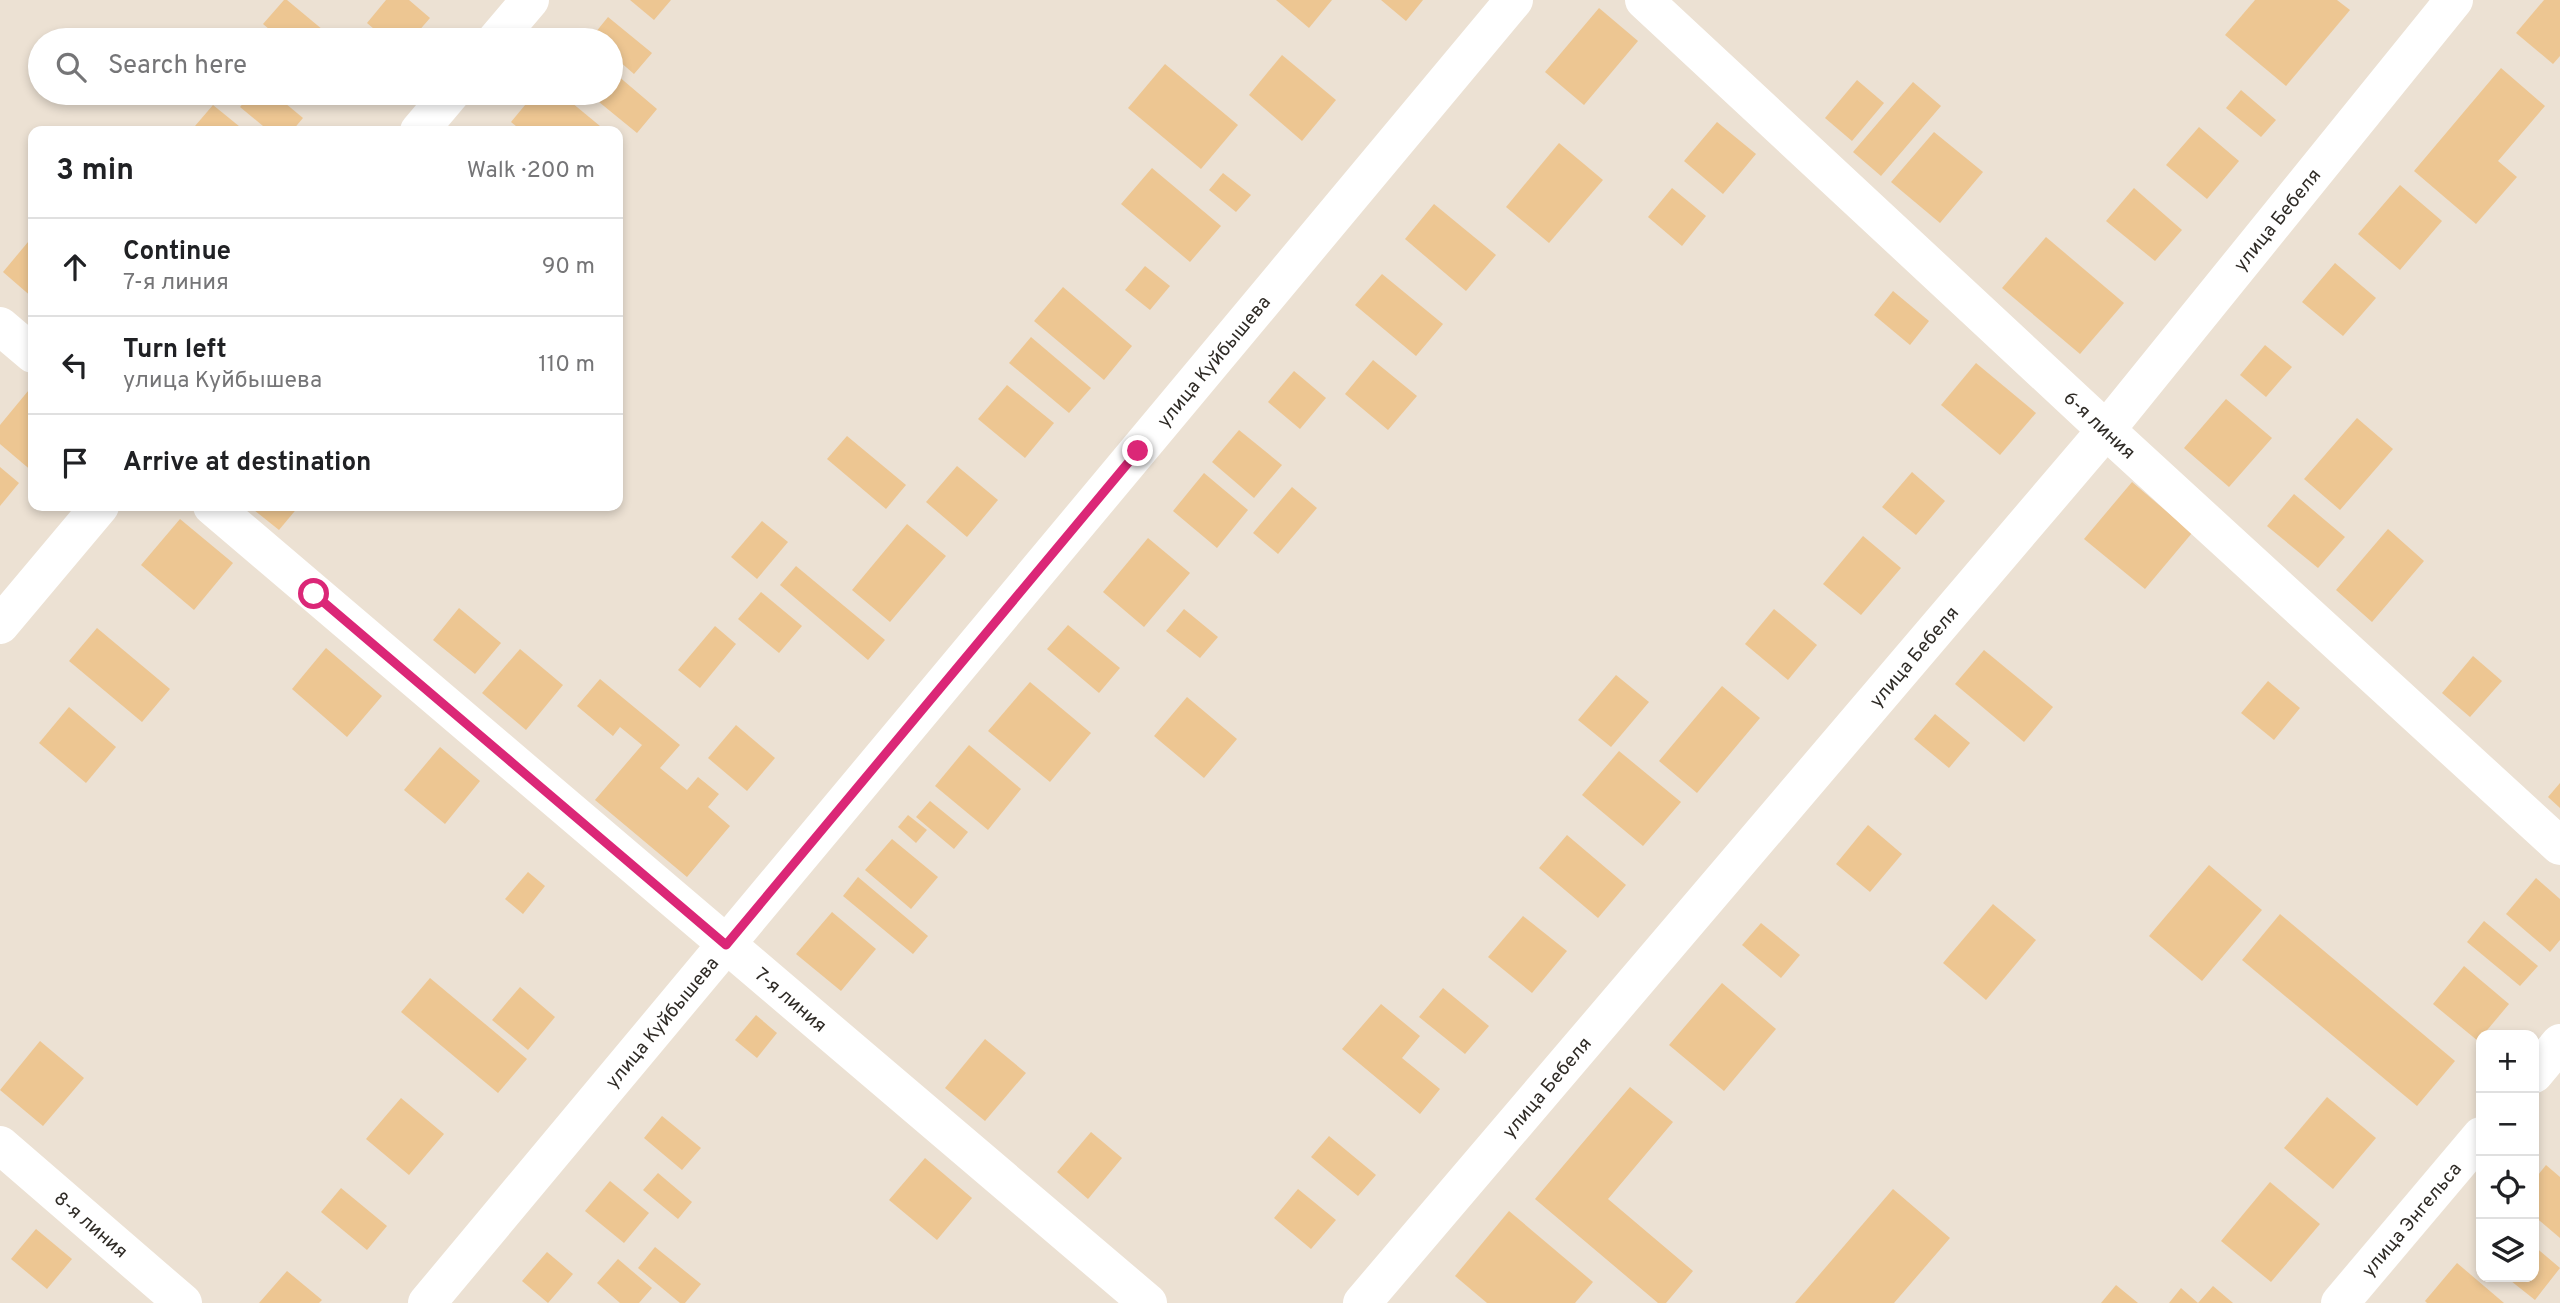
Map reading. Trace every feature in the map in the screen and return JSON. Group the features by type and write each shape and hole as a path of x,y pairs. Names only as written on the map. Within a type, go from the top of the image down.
{"street":[{"path":"506,28 530,0"},
{"name":"улица Куйбышева","path":"427,1303 1514,0"},
{"name":"6-я линия","path":"1644,0 2106,430 2560,846"},
{"name":"улица Бебеля","path":"1362,1303 2106,430 2454,0"},
{"path":"423,126 442,105"},
{"path":"0,326 28,350"},
{"path":"0,625 96,511"},
{"name":"7-я линия","path":"218,511 1148,1303"},
{"path":"2539,1068 2560,1043"},
{"name":"улица Энгельса","path":"2340,1303 2476,1142"},
{"name":"8-я линия","path":"0,1145 183,1303"}],"building":[{"path":"284,0 287,0 321,28 268,28 263,24"},
{"path":"386,0 409,0 430,18 421,28 373,28 367,23"},
{"path":"630,0 671,0 654,20"},
{"path":"1276,0 1332,0 1309,28"},
{"path":"1381,0 1423,0 1406,21"},
{"path":"2255,0 2337,0 2350,10 2286,86 2225,35"},
{"path":"2544,0 2560,0 2560,56 2553,64 2516,33"},
{"path":"1599,8 1638,41 1584,105 1545,72"},
{"path":"608,17 621,28 599,28"},
{"path":"623,29 652,53 634,74 623,64"},
{"path":"1282,55 1336,100 1302,141 1249,95"},
{"path":"1165,64 1238,125 1201,169 1128,108"},
{"path":"2501,68 2545,106 2498,161 2517,177 2476,224 2414,171"},
{"path":"623,80 657,109 637,133 603,105 623,105"},
{"path":"1857,80 1884,103 1852,141 1825,118"},
{"path":"1913,82 1941,106 1881,176 1853,152"},
{"path":"2241,90 2276,120 2261,137 2226,108"},
{"path":"213,105 239,126 195,126"},
{"path":"287,105 303,118 296,126 263,126 240,107"},
{"path":"525,105 575,105 600,126 516,126 511,122"},
{"path":"1717,122 1756,154 1723,194 1684,161"},
{"path":"2199,127 2239,161 2207,199 2166,165"},
{"path":"1934,132 1983,172 1940,223 1891,182"},
{"path":"1559,143 1603,180 1549,243 1506,207"},
{"path":"1152,168 1221,226 1190,262 1121,204"},
{"path":"1223,173 1251,195 1236,212 1209,190"},
{"path":"2400,185 2442,221 2400,270 2358,234"},
{"path":"1672,188 1706,216 1682,246 1648,217"},
{"path":"2134,188 2182,230 2155,261 2106,221"},
{"path":"1434,204 1496,255 1466,291 1405,239"},
{"path":"2046,237 2124,303 2080,354 2002,288"},
{"path":"28,242 28,294 3,272"},
{"path":"2335,263 2376,298 2343,336 2302,302"},
{"path":"1145,266 1170,286 1150,310 1125,290"},
{"path":"1382,274 1443,324 1416,356 1355,305"},
{"path":"1063,287 1132,346 1104,380 1034,321"},
{"path":"1893,291 1929,321 1910,345 1874,315"},
{"path":"1031,337 1091,388 1069,413 1009,363"},
{"path":"2265,345 2292,367 2266,397 2240,375"},
{"path":"1373,360 1417,396 1388,430 1345,394"},
{"path":"1976,363 2036,413 2000,455 1941,405"},
{"path":"1294,371 1326,398 1300,429 1268,402"},
{"path":"1007,385 1054,423 1025,458 978,419"},
{"path":"28,391 28,468 0,444 0,425"},
{"path":"2226,399 2272,438 2229,487 2184,448"},
{"path":"2357,418 2393,449 2340,510 2304,479"},
{"path":"1239,430 1282,465 1254,498 1212,462"},
{"path":"847,436 906,485 886,509 827,459"},
{"path":"957,466 998,500 967,537 926,502"},
{"path":"0,467 19,483 0,506"},
{"path":"1912,472 1945,501 1916,535 1882,507"},
{"path":"1204,473 1248,510 1217,548 1173,511"},
{"path":"2132,482 2192,533 2145,589 2084,539"},
{"path":"1292,487 1317,508 1278,554 1253,533"},
{"path":"2294,494 2345,537 2318,568 2267,526"},
{"path":"255,511 295,511 279,530"},
{"path":"180,519 233,563 194,610 141,565"},
{"path":"762,521 788,542 757,579 731,557"},
{"path":"907,524 946,556 890,622 852,590"},
{"path":"2388,529 2424,561 2372,622 2336,590"},
{"path":"1863,536 1901,568 1861,615 1823,584"},
{"path":"1148,538 1190,573 1144,627 1103,592"},
{"path":"796,566 885,640 868,660 780,585"},
{"path":"761,592 802,626 779,653 738,619"},
{"path":"459,608 501,643 475,674 433,640"},
{"path":"1184,609 1218,637 1200,658 1166,631"},
{"path":"1774,609 1817,645 1788,680 1745,644"},
{"path":"1068,625 1120,668 1099,693 1047,649"},
{"path":"715,626 736,644 700,688 678,670"},
{"path":"97,628 170,689 142,722 69,661"},
{"path":"326,648 382,696 347,737 292,689"},
{"path":"520,649 563,685 526,730 482,693"},
{"path":"1984,650 2053,707 2024,742 1955,684"},
{"path":"2473,656 2502,681 2470,717 2442,693"},
{"path":"1616,675 1649,702 1611,747 1578,720"},
{"path":"600,679 680,745 660,768 687,790 698,777 719,794 708,807 730,826 687,877 595,800 642,745 620,727 613,736 577,706"},
{"path":"2268,681 2300,708 2274,740 2241,713"},
{"path":"1030,682 1091,733 1050,782 988,731"},
{"path":"1722,686 1760,718 1697,793 1659,761"},
{"path":"1187,697 1237,739 1204,778 1154,736"},
{"path":"69,707 116,747 86,783 39,743"},
{"path":"1935,714 1970,743 1949,768 1914,739"},
{"path":"736,725 775,758 747,791 708,758"},
{"path":"969,745 1021,789 988,830 935,786"},
{"path":"440,747 480,781 445,824 404,790"},
{"path":"1619,751 1681,802 1643,846 1582,795"},
{"path":"2560,783 2560,808 2548,797"},
{"path":"930,801 968,832 954,849 916,817"},
{"path":"908,815 927,830 916,843 898,827"},
{"path":"1868,825 1902,854 1870,892 1836,864"},
{"path":"1567,835 1626,885 1598,918 1539,868"},
{"path":"892,839 938,877 911,909 865,870"},
{"path":"2209,865 2262,910 2202,981 2149,936"},
{"path":"528,872 545,886 523,914 505,899"},
{"path":"858,877 928,936 913,954 843,896"},
{"path":"2536,878 2560,899 2560,940 2550,952 2506,914"},
{"path":"1993,904 2036,940 1986,1000 1943,963"},
{"path":"832,912 876,949 841,991 796,954"},
{"path":"2280,914 2455,1061 2417,1106 2242,960"},
{"path":"1523,916 1567,951 1532,993 1488,957"},
{"path":"2484,921 2538,966 2520,986 2467,942"},
{"path":"1761,923 1800,955 1781,978 1742,945"},
{"path":"2464,966 2509,1004 2487,1030 2476,1030 2476,1039 2433,1004"},
{"path":"430,978 527,1059 498,1093 401,1012"},
{"path":"1722,983 1776,1029 1724,1091 1669,1045"},
{"path":"520,987 555,1017 528,1050 492,1020"},
{"path":"1443,988 1489,1026 1465,1054 1419,1017"},
{"path":"1381,1004 1420,1036 1402,1058 1440,1089 1420,1114 1342,1049"},
{"path":"756,1015 777,1033 757,1058 735,1040"},
{"path":"985,1039 1026,1073 985,1121 945,1088"},
{"path":"40,1041 84,1078 43,1126 0,1090"},
{"path":"1630,1087 1673,1122 1608,1199 1693,1271 1666,1303 1658,1303 1535,1199"},
{"path":"2327,1097 2376,1138 2333,1189 2284,1148"},
{"path":"401,1098 444,1134 409,1175 366,1139"},
{"path":"662,1116 701,1148 682,1170 644,1138"},
{"path":"1091,1132 1122,1158 1088,1199 1057,1172"},
{"path":"1329,1136 1376,1175 1358,1196 1311,1157"},
{"path":"925,1158 972,1198 937,1240 889,1200"},
{"path":"2546,1165 2560,1177 2560,1238 2539,1220 2539,1174"},
{"path":"658,1173 692,1202 678,1219 643,1190"},
{"path":"610,1181 649,1213 624,1243 585,1211"},
{"path":"2270,1182 2320,1224 2271,1282 2221,1241"},
{"path":"341,1188 387,1226 367,1250 321,1212"},
{"path":"1298,1189 1336,1220 1311,1249 1274,1218"},
{"path":"1893,1189 1950,1238 1894,1303 1795,1303"},
{"path":"1509,1211 1593,1282 1575,1303 1487,1303 1455,1276"},
{"path":"36,1229 72,1259 47,1289 11,1259"},
{"path":"655,1247 701,1284 685,1303 680,1303 638,1268"},
{"path":"2539,1250 2560,1268 2535,1300 2512,1282 2539,1282"},
{"path":"547,1252 573,1274 548,1303 522,1281"},
{"path":"618,1259 652,1288 639,1303 620,1303 597,1283"},
{"path":"2457,1263 2476,1282 2504,1303 2427,1303 2425,1301"},
{"path":"287,1271 322,1300 319,1303 259,1303"},
{"path":"2116,1285 2138,1303 2101,1303"},
{"path":"2213,1286 2233,1303 2198,1303"},
{"path":"2181,1288 2198,1303 2169,1303"}],"route":[{"path":"314,594 726,945 1138,451"}]}
